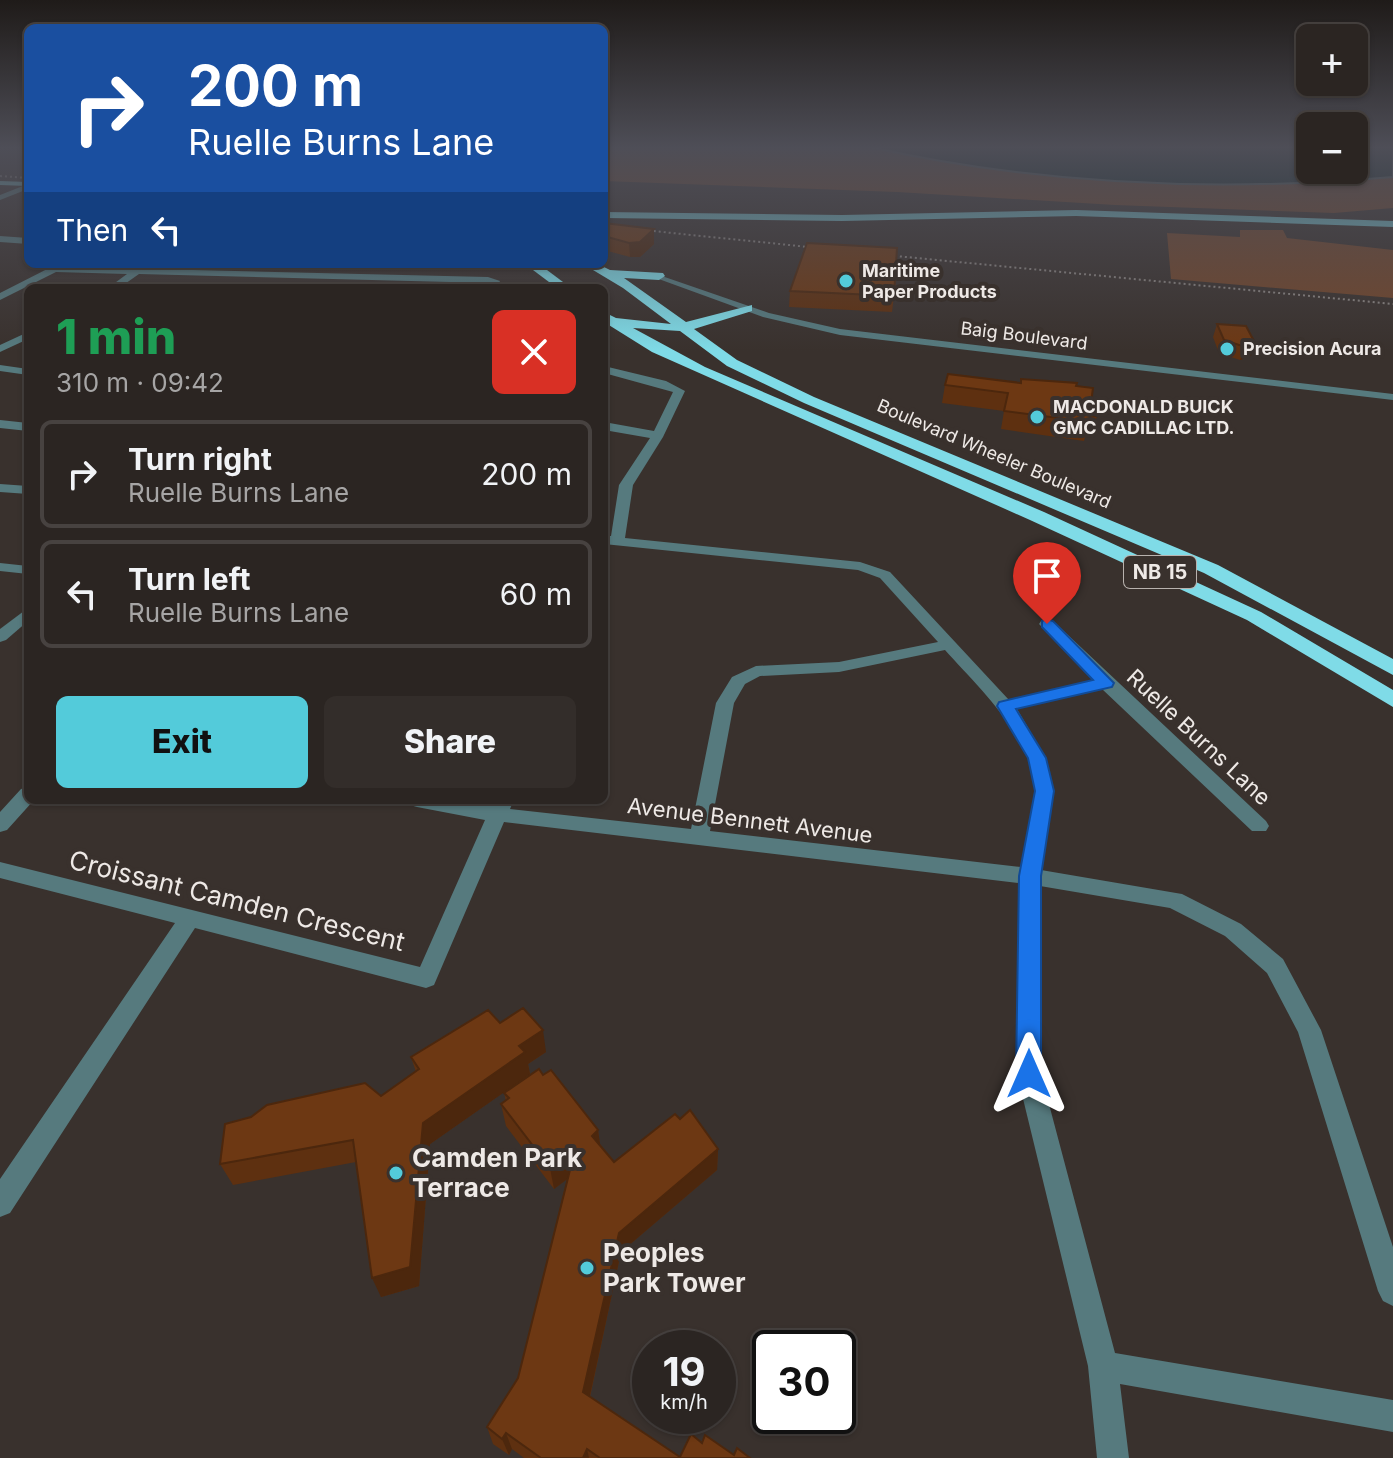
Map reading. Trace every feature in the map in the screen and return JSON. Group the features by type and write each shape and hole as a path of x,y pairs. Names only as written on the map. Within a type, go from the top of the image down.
{"highway":[{"path":"537,268 559,284"},
{"name":"Boulevard Wheeler Boulevard","path":"597,268 712,351 758,376 1211,569 1393,668"},
{"path":"609,274 659,276"},
{"path":"608,315 640,326 682,328 747,308"},
{"path":"728,316 722,329 724,348 758,376"},
{"name":"Boulevard Wheeler Boulevard","path":"608,317 657,349 700,370 1037,516 1254,616 1393,700"},
{"path":"1211,569 1393,659"},
{"path":"1206,593 1393,710"}],"main road":[{"path":"644,215 842,218 981,215"},
{"path":"1135,215 1393,224"}],"street":[{"path":"0,239 24,240"},
{"path":"26,284 57,268"},
{"path":"85,268 469,284"},
{"path":"119,284 138,270"},
{"name":"Baig Boulevard","path":"659,276 747,308 849,334 1393,397"},
{"path":"0,297 24,285"},
{"path":"0,349 24,337"},
{"path":"0,368 24,371"},
{"path":"608,371 629,379 667,384 679,391 657,435 626,485 610,541 860,566 885,575 1006,706 1037,758 1044,791 1030,876 1029,1074 1103,1366 1113,1458"},
{"path":"0,424 24,427"},
{"path":"608,427 657,435"},
{"path":"0,488 24,490"},
{"path":"0,567 24,570"},
{"path":"0,637 24,616"},
{"name":"Ruelle Burns Lane","path":"1047,624 1259,826"},
{"path":"699,838 725,703 738,681 756,671 839,667 947,645"},
{"name":"Ruelle Burns Lane","path":"1006,706 1106,683"},
{"path":"0,825 24,798"},
{"name":"Avenue Bennett Avenue","path":"464,804 699,838 1030,876 1174,900 1233,930 1275,966 1309,1030 1393,1291"},
{"name":"Croissant Camden Crescent","path":"0,870 426,978 500,807"},
{"path":"0,1203 190,918"},
{"path":"1103,1366 1393,1416"}],"shaded area":[{"path":"1240,230 1283,230 1287,238 1393,250 1393,298 1171,279 1167,233 1240,237"}],"building":[{"path":"608,223 654,229 640,242 629,243 608,237"},
{"name":"Maritime Paper Products","path":"807,243 897,248 894,296 790,291"},
{"path":"1217,324 1246,326 1255,343 1245,347 1224,340"},
{"path":"948,374 1021,383 1021,379 1077,383 1076,386 1093,388 1091,403 1099,404 1097,416 1090,415 1089,422 1004,411 1008,393 945,385"},
{"name":"Camden Park Terrace","path":"523,1008 543,1030 519,1046 525,1052 423,1123 410,1267 372,1278 353,1140 220,1164 225,1124 251,1117 267,1105 365,1083 381,1096 419,1069 411,1057 488,1010 500,1023"},
{"name":"Peoples Park Tower","path":"539,1069 543,1075 551,1070 598,1130 592,1136 614,1162 675,1114 680,1119 690,1110 718,1149 619,1233 583,1392 632,1425 632,1434 646,1434 680,1457 691,1434 702,1443 705,1435 734,1455 737,1448 750,1458 600,1458 587,1449 583,1458 541,1458 506,1433 502,1439 487,1427 518,1378 575,1150 550,1168 501,1104 509,1098 504,1093"}],"railway":[{"path":"608,226 828,249"},
{"path":"875,254 1393,304"}],"place":[{"name":"Maritime Paper Products","path":"846,281"},
{"name":"Precision Acura","path":"1227,349"},
{"name":"MACDONALD BUICK GMC CADILLAC LTD.","path":"1037,417"},
{"name":"Camden Park Terrace","path":"396,1173"},
{"name":"Peoples Park Tower","path":"587,1268"}],"route":[{"path":"1029,1074 1030,876 1044,791 1037,758 1006,706 1106,683 1047,624"}]}
